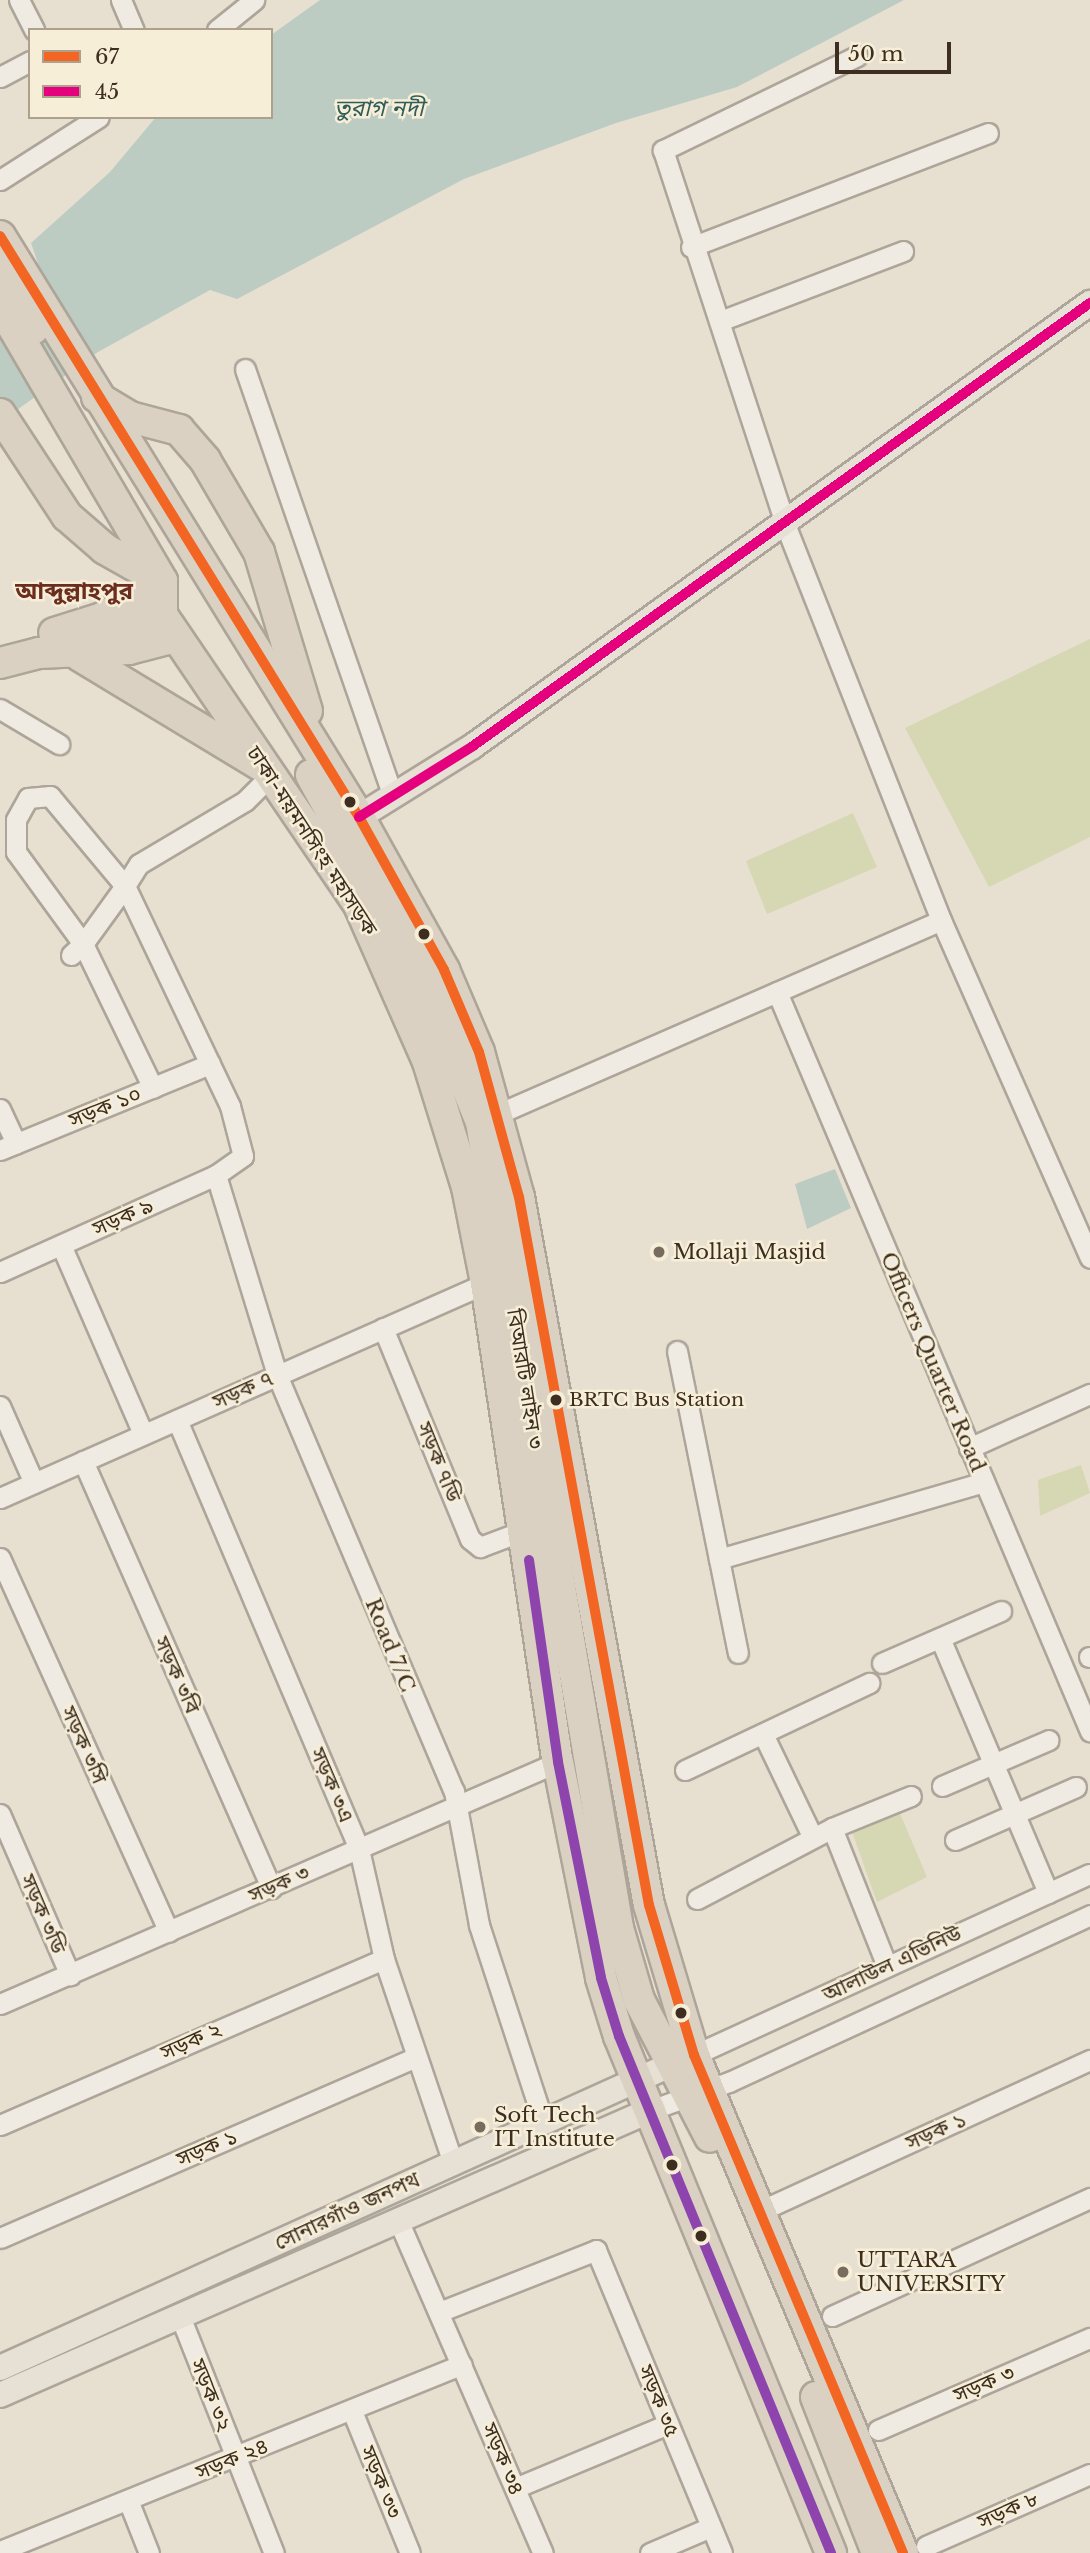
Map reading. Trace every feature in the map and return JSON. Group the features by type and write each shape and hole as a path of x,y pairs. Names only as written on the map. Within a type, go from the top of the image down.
{"highway":[{"path":"0,236 162,581 168,626"},
{"name":"বিআরটি লাইন ৩","path":"0,279 303,762 457,1053 481,1122 495,1194 618,1928 639,2000 683,2060 739,2192 877,2553"},
{"path":"0,306 77,399 229,611 359,817 443,970 500,1113 621,1775 683,2060 771,2206 915,2550"},
{"path":"77,399 179,430 233,503 259,552 323,759"},
{"path":"7,425 67,516 105,549 162,581"},
{"path":"54,633 102,618 162,581"},
{"path":"0,640 122,627 168,626"},
{"path":"0,663 39,653 80,656 168,626"},
{"name":"ঢাকা-ময়মনসিংহ মহাসড়ক","path":"168,626 264,771 358,903 404,997 467,1187 486,1283 526,1530 558,1762 601,1978 831,2553"},
{"path":"80,656 264,771"}],"main road":[{"path":"359,817 785,524 1090,303"},
{"name":"সোনারগাঁও জনপথ","path":"4,2374 543,2121 683,2060"},
{"name":"সোনারগাঁও জনপথ","path":"4,2374 180,2316 653,2109"}],"street":[{"path":"19,0 33,28"},
{"path":"121,0 133,28"},
{"path":"219,28 254,0"},
{"path":"857,56 663,150 691,247 720,321 785,524 941,920 1090,1258"},
{"path":"0,77 28,62"},
{"path":"0,180 79,123"},
{"path":"691,247 988,132"},
{"path":"720,321 902,251"},
{"path":"245,369 393,796"},
{"path":"0,709 59,744"},
{"path":"77,950 139,864 245,801 264,771"},
{"path":"153,1087 77,950 16,852 16,820 28,797 50,796 125,886 210,1064"},
{"path":"500,1113 941,920"},
{"name":"Officers Quarter Road","path":"777,992 1090,1731"},
{"name":"সড়ক ১০","path":"8,1147 210,1064"},
{"name":"সড়ক ৯","path":"0,1272 215,1175 243,1156 241,1130 210,1064"},
{"path":"0,1109 8,1147"},
{"name":"Road 7/C","path":"215,1175 277,1375 454,1791 479,1925 543,2121"},
{"path":"61,1245 143,1434"},
{"name":"সড়ক ৭","path":"0,1498 486,1283"},
{"name":"সড়ক ৭ডি","path":"383,1328 470,1539 480,1547 526,1530"},
{"path":"677,1351 738,1653"},
{"path":"970,1448 1090,1394"},
{"path":"0,1406 34,1483"},
{"name":"সড়ক ৩এ","path":"177,1420 359,1849 384,1959 414,2058 453,2163"},
{"name":"সড়ক ৩বি","path":"83,1461 271,1888"},
{"path":"719,1559 984,1482"},
{"name":"সড়ক ৩সি","path":"0,1558 169,1932"},
{"path":"882,1663 1001,1611"},
{"path":"940,1638 1048,1893"},
{"path":"685,1770 869,1683"},
{"path":"763,1734 813,1838"},
{"path":"942,1786 1049,1740"},
{"name":"সড়ক ৩","path":"0,2004 456,1809 558,1762"},
{"path":"954,1840 1076,1787"},
{"path":"697,1899 832,1828 911,1796"},
{"name":"সড়ক ৩ডি","path":"0,1814 70,1975"},
{"path":"832,1828 887,1966"},
{"name":"আলাউল এভিনিউ","path":"683,2060 1090,1874"},
{"path":"653,2109 729,2082 1090,1915"},
{"name":"সড়ক ২","path":"0,2125 384,1959"},
{"name":"সড়ক ১","path":"0,2238 414,2058"},
{"name":"সড়ক ১","path":"771,2206 1090,2060"},
{"path":"832,2316 1090,2198"},
{"name":"সড়ক ৩৪","path":"398,2220 543,2553"},
{"name":"সড়ক ৩৫","path":"439,2312 596,2250 722,2553"},
{"name":"সড়ক ৩২","path":"180,2316 274,2553"},
{"name":"সড়ক ৩","path":"878,2430 1090,2338"},
{"name":"সড়ক ২৪","path":"8,2550 462,2364"},
{"name":"সড়ক ৩৩","path":"352,2411 410,2553"},
{"path":"516,2488 668,2424"},
{"name":"সড়ক ৮","path":"915,2550 1090,2474"},
{"path":"128,2500 149,2553"},
{"path":"650,2553 711,2528"}],"green space":[{"path":"1090,639 1090,837 989,887 905,728"},
{"path":"853,813 877,867 767,914 746,861"},
{"path":"1081,1465 1090,1493 1040,1516 1038,1480"},
{"path":"899,1811 927,1877 877,1902 851,1829"}],"water":[{"name":"তুরাগ নদী","path":"320,0 904,0 737,87 616,123 464,179 237,299 210,290 98,352 0,422 0,314 45,284 31,243 110,172 154,119 273,119 273,34"},
{"path":"835,1169 851,1208 807,1229 795,1184"}],"transit line":[{"name":"67","path":"0,236 359,817 444,970 479,1052 519,1197 649,1905 694,2055 903,2553"},
{"name":"45","path":"359,817 473,746 1090,303"},
{"path":"529,1560 558,1762 601,1978 619,2036 831,2553"}],"place":[{"name":"Mollaji Masjid","path":"659,1252"},
{"name":"BRTC Bus Station","path":"556,1400"},
{"name":"Soft Tech IT Institute","path":"480,2127"},
{"name":"UTTARA UNIVERSITY","path":"843,2272"}],"district":[{"name":"আব্দুল্লাহপুর","path":"74,591"}]}
